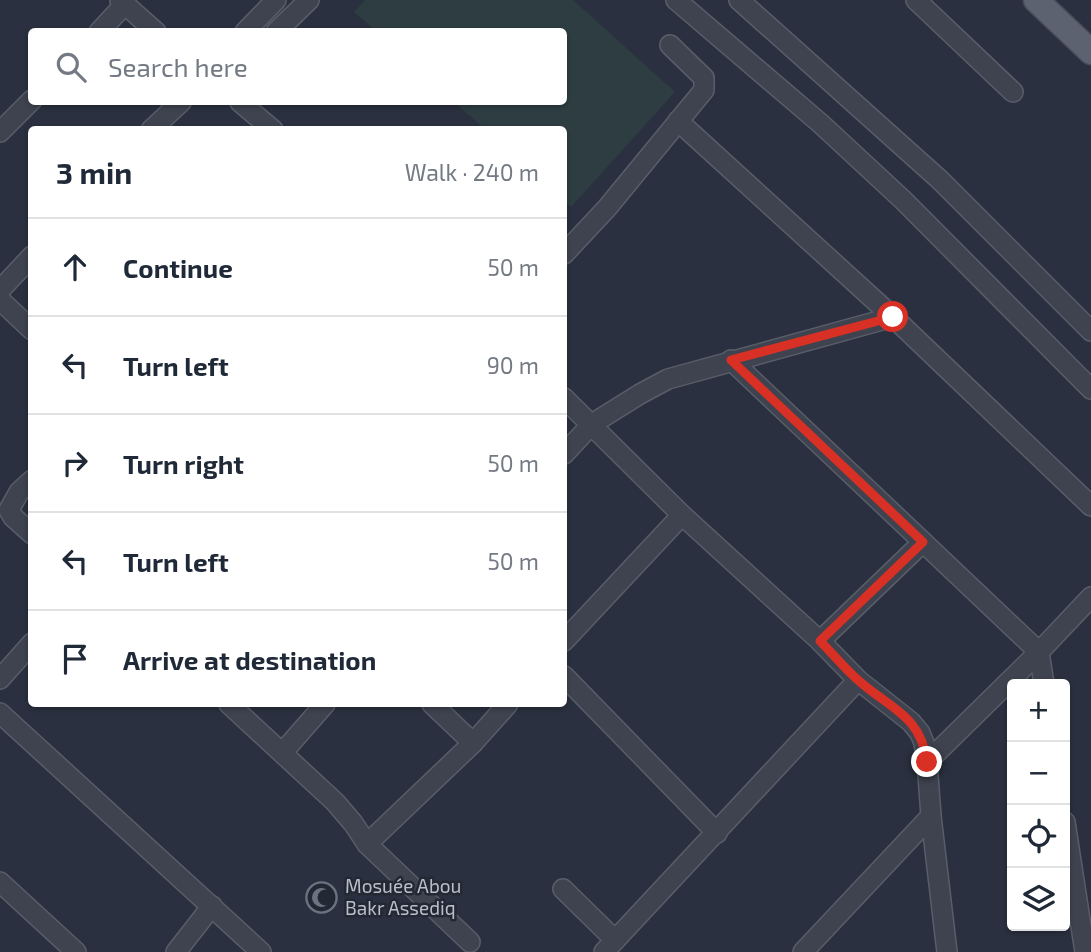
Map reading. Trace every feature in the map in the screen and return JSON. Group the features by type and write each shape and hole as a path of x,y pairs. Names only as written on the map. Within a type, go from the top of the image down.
{"main road":[{"path":"1036,0 1091,52"}],"street":[{"path":"249,28 276,0"},
{"path":"280,28 309,0"},
{"path":"676,0 820,123 894,191 1091,389"},
{"path":"739,0 940,180 1091,331"},
{"path":"916,0 1013,92"},
{"path":"102,28 122,3 151,28"},
{"path":"567,251 607,208 704,90 705,82 670,45"},
{"path":"0,132 28,104"},
{"path":"155,126 178,105"},
{"path":"244,105 268,126"},
{"path":"678,121 893,317 1091,506"},
{"path":"0,290 28,260"},
{"path":"0,300 28,326"},
{"path":"567,451 592,424 668,379 893,317"},
{"path":"731,360 1039,652 1043,679"},
{"path":"567,401 682,515 820,641 858,680 911,722 925,743 947,952"},
{"path":"28,484 19,492 9,510 28,530"},
{"path":"567,638 682,515"},
{"path":"820,641 923,542"},
{"path":"927,762 1091,597"},
{"path":"0,679 28,648"},
{"path":"567,679 716,833"},
{"path":"563,889 610,946 858,680"},
{"path":"232,707 335,802 367,844 470,942"},
{"path":"283,752 322,707"},
{"path":"435,707 473,743"},
{"path":"367,844 473,743 506,707"},
{"path":"0,713 261,952"},
{"path":"803,952 931,816"},
{"path":"1070,845 1085,913 1085,952"},
{"path":"0,882 76,952"},
{"path":"176,952 212,906"}],"shaded area":[{"path":"365,0 573,0 675,92 571,207 567,204 567,126 482,126 457,105 567,105 567,28 373,28 354,12"}],"place":[{"name":"Mosuée Abou Bakr Assediq","path":"322,897"}],"route":[{"path":"893,317 731,360 923,542 820,641 858,680 911,722 925,743 927,762"}]}
